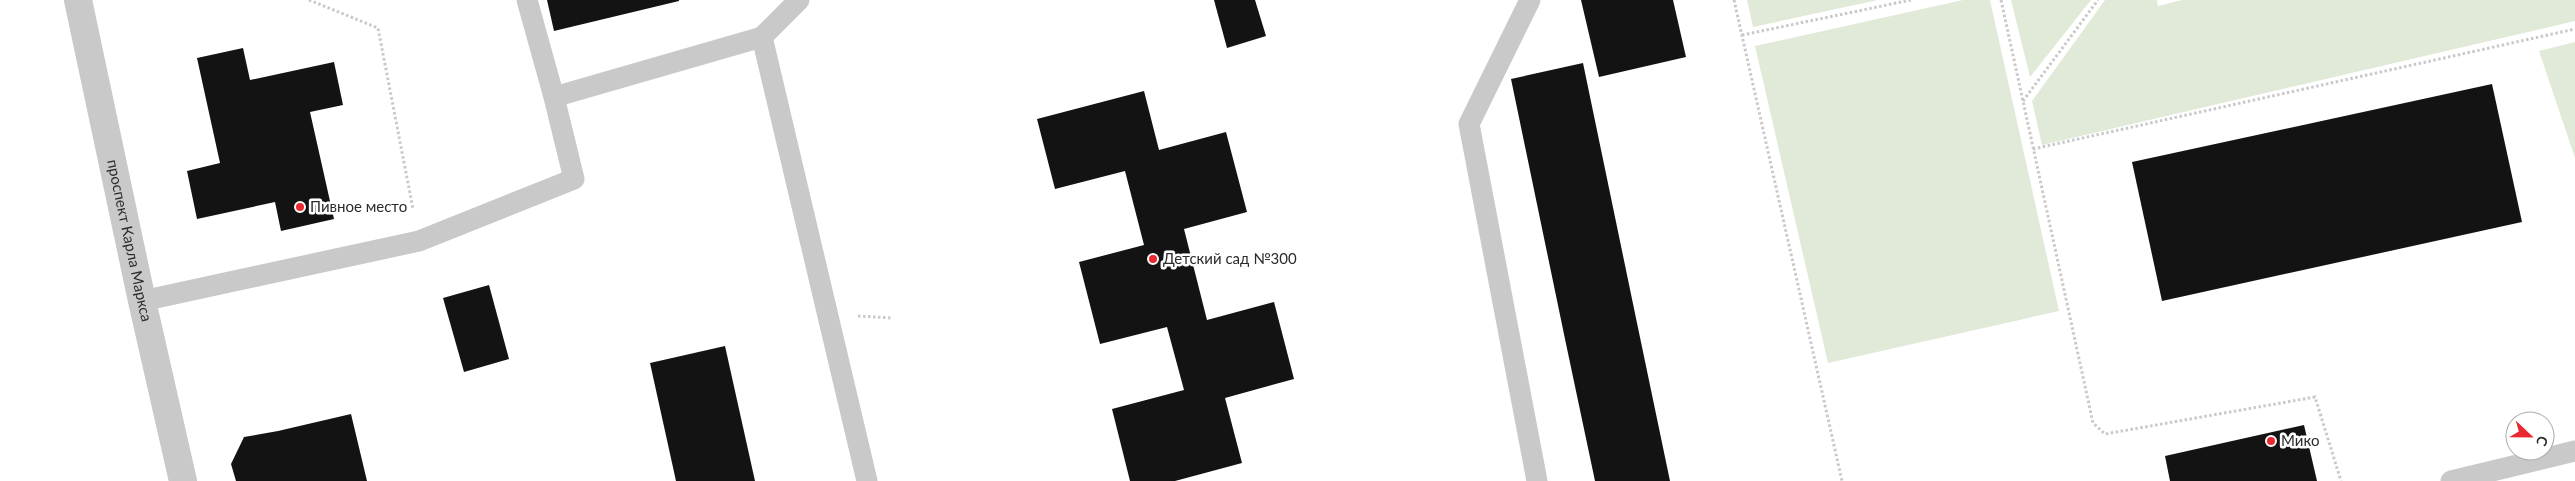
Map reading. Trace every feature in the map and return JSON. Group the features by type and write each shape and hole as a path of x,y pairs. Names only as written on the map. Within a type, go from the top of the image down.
{"street":[{"name":"проспект Карла Маркса","path":"78,0 142,301 183,481"}],"lane":[{"path":"142,301 419,241 574,179 527,0"},
{"path":"554,97 762,37 799,0"},
{"path":"1530,0 1470,124 1537,481"},
{"path":"762,37 867,481"},
{"path":"2451,481 2575,451"}],"path":[{"path":"309,0 378,28 419,241"},
{"path":"1734,0 1842,481"},
{"path":"1742,35 1911,0"},
{"path":"2001,0 2093,423 2104,434 2316,397 2341,481"},
{"path":"2023,101 2098,0"},
{"path":"2034,149 2575,29"}],"green space":[{"path":"1747,0 1878,0 1753,27"},
{"path":"1963,0 1990,0 2059,311 1828,363 1755,46"},
{"path":"2011,0 2091,0 2030,77"},
{"path":"2105,0 2157,0 2158,6 2182,0 2575,0 2575,21 2042,145 2032,101"},
{"path":"2575,42 2575,158 2539,51"}],"building":[{"path":"547,0 679,0 679,1 554,31"},
{"path":"1214,0 1255,0 1266,36 1227,48"},
{"path":"1581,0 1673,0 1686,57 1599,77"},
{"path":"243,48 250,80 334,62 343,105 310,112 334,219 281,231 275,202 197,219 187,171 220,163 197,58"},
{"path":"1583,63 1670,481 1595,481 1565,339 1511,79"},
{"path":"2492,84 2522,222 2162,301 2132,162"},
{"path":"1144,91 1159,150 1226,132 1247,212 1184,229 1207,320 1274,302 1294,379 1225,398 1242,463 1175,481 1130,481 1112,409 1184,390 1167,327 1100,344 1079,262 1144,245 1125,171 1055,189 1037,119"},
{"path":"489,285 509,359 464,372 443,298"},
{"path":"725,346 755,481 676,481 650,363"},
{"path":"351,414 367,481 236,481 231,464 244,437"},
{"name":"Мико","path":"2304,425 2317,481 2170,481 2165,456"}],"place":[{"name":"Пивное место","path":"300,207"},
{"name":"Детский сад №300","path":"1153,259"},
{"name":"Мико","path":"2271,441"}]}
